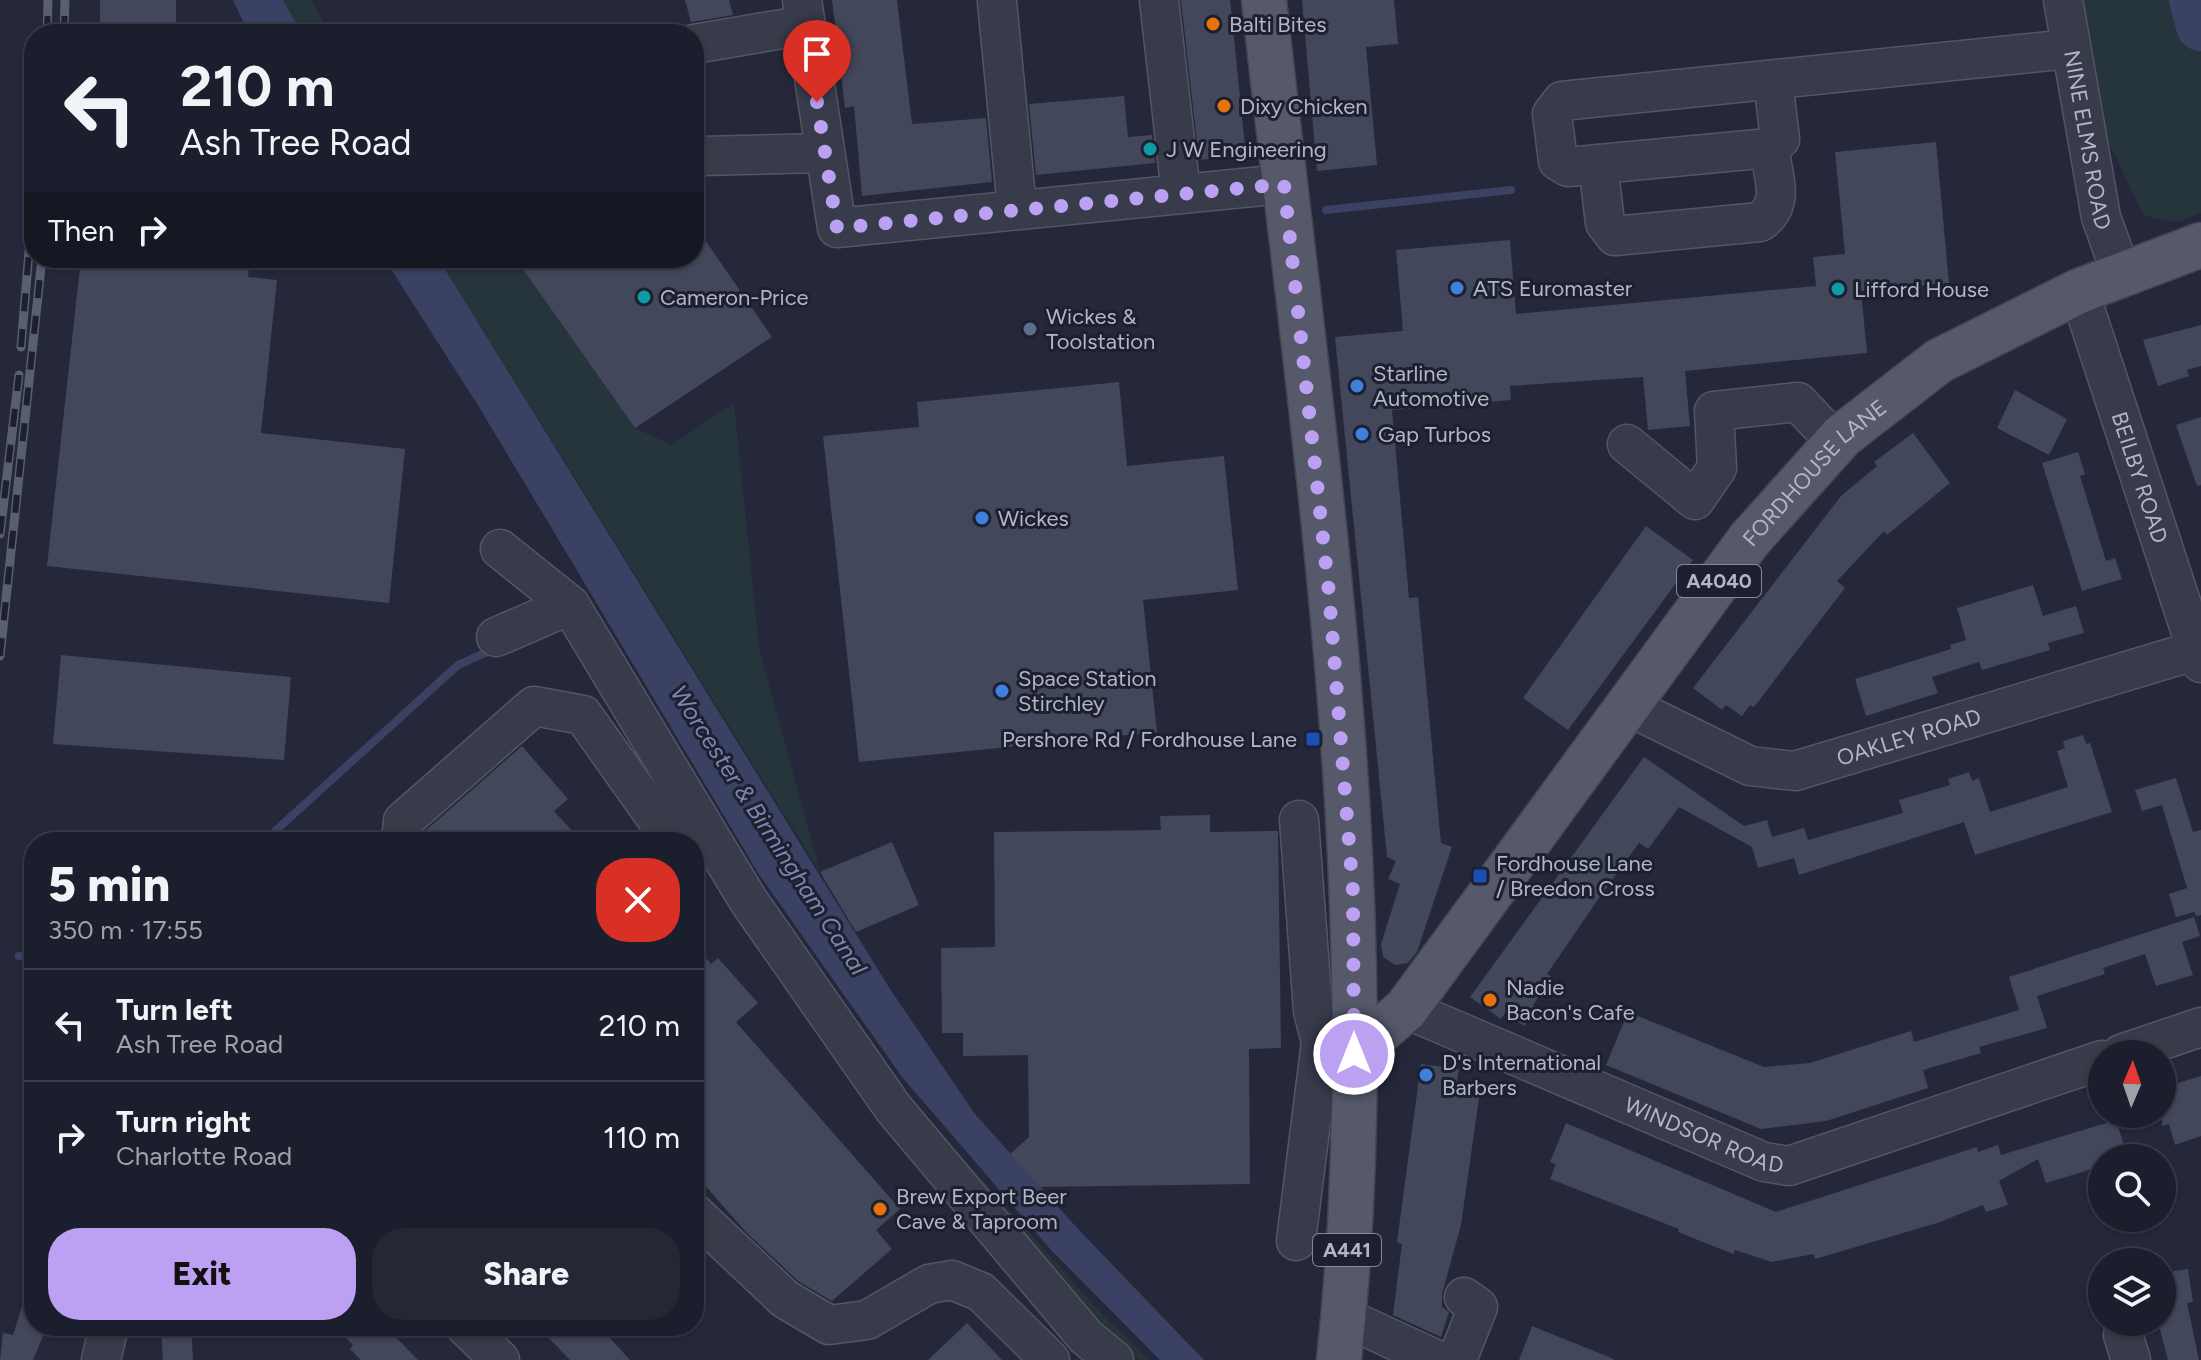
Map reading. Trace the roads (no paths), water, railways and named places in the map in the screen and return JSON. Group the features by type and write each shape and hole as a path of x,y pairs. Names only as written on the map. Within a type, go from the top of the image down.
{"main road":[{"name":"A441","path":"1264,0 1326,562 1352,877 1343,1047 1350,1338"},
{"name":"FORDHOUSE LANE","path":"1343,1047 1406,1009 1749,540 1831,448 1939,361 2079,291 2201,245"}],"street":[{"path":"1159,0 1181,193"},
{"name":"NINE ELMS ROAD","path":"2063,0 2069,49 2101,217 2122,276"},
{"path":"997,2 1017,208"},
{"path":"704,41 804,12 837,228 1284,184"},
{"path":"1773,81 1780,139 1769,148 1568,167 1558,161 1552,114 1562,101 2069,49"},
{"path":"1598,164 1605,223 1615,236 1760,222 1773,213 1777,201 1769,148"},
{"path":"704,156 825,153"},
{"name":"BEILBY ROAD","path":"2079,291 2199,656"},
{"path":"1627,444 1695,500 1717,468 1714,411 1779,402 1831,448"},
{"path":"500,549 570,605 748,900 894,1109 1086,1337 1114,1360"},
{"path":"496,637 570,605"},
{"name":"OAKLEY ROAD","path":"1628,706 1750,766 1795,771 2199,656"},
{"path":"402,832 403,821 534,706 583,715 666,832"},
{"path":"1296,1241 1343,1047 1313,1011 1299,820"},
{"name":"WINDSOR ROAD","path":"1406,1009 1764,1162 1789,1166 2088,1065"},
{"path":"2162,1040 2201,1027"},
{"path":"704,1222 785,1299 829,1325 867,1320 929,1284 952,1280 981,1292 1050,1360"},
{"path":"1457,1360 1478,1307 1464,1297"},
{"path":"101,1360 107,1336"},
{"path":"475,1336 500,1360"},
{"path":"1350,1338 1437,1360"}],"water":[{"path":"233,0 283,0 296,24 244,24"},
{"name":"Worcester & Birmingham Canal","path":"390,268 444,268 890,989 975,1114 1079,1230 1204,1360 1160,1360 1052,1251 902,1077 760,876 479,407"}],"waterway":[{"path":"2194,0 2201,26"},
{"path":"1326,210 1511,190"},
{"path":"274,832 458,665 494,649"},
{"path":"19,956 24,956"}],"railway":[{"path":"47,24 48,0"},
{"path":"64,24 65,0"},
{"path":"21,347 28,268"},
{"path":"0,656 41,268"},
{"path":"0,534 19,375"}],"place":[{"name":"Balti Bites","path":"1213,24"},
{"name":"Dixy Chicken","path":"1224,106"},
{"name":"J W Engineering","path":"1150,149"},
{"name":"ATS Euromaster","path":"1457,288"},
{"name":"Lifford House","path":"1838,289"},
{"name":"Cameron-Price","path":"644,297"},
{"name":"Wickes & Toolstation","path":"1030,329"},
{"name":"Starline Automotive","path":"1357,386"},
{"name":"Gap Turbos","path":"1362,434"},
{"name":"Wickes","path":"982,518"},
{"name":"Space Station Stirchley","path":"1002,691"},
{"name":"Pershore Rd / Fordhouse Lane","path":"1313,739"},
{"name":"Fordhouse Lane / Breedon Cross","path":"1480,876"},
{"name":"Nadie Bacon's Cafe","path":"1490,1000"},
{"name":"D's International Barbers","path":"1426,1075"},
{"name":"Brew Export Beer Cave & Taproom","path":"880,1209"}]}
